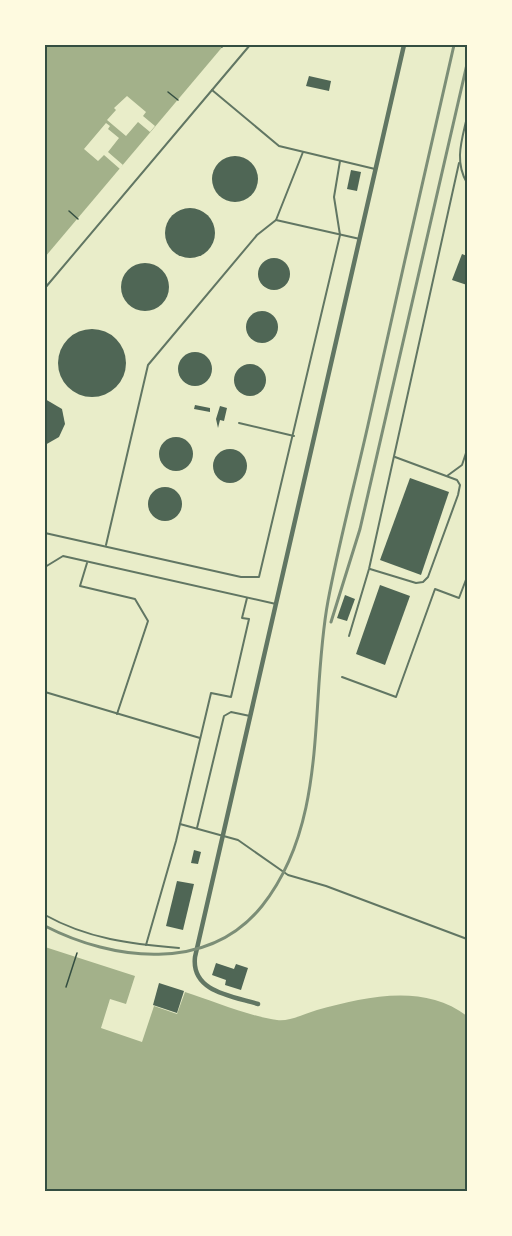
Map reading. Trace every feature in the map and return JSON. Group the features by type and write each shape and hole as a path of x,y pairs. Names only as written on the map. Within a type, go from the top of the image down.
{"street":[{"path":"258,1004 206,986 195,971 195,957 404,45"}],"lane":[{"path":"45,288 250,45"},
{"path":"212,90 279,146 376,169"},
{"path":"349,636 369,569 395,457 467,117"},
{"path":"106,545 148,365 257,235 276,220 303,152"},
{"path":"45,533 241,577 260,577 340,235 334,197 340,161"},
{"path":"459,163 467,183"},
{"path":"276,220 360,239"},
{"path":"239,423 294,436"},
{"path":"447,476 462,465 467,450"},
{"path":"369,569 416,583 423,582 428,577 460,485 457,480 395,457"},
{"path":"45,567 63,556 276,604"},
{"path":"87,561 80,586 135,599 148,621 117,714"},
{"path":"342,678 396,697 435,589 459,598 467,578"},
{"path":"146,945 180,824 211,693 231,697 249,619 242,618 247,598"},
{"path":"45,692 200,738"},
{"path":"197,828 224,716 231,712 250,716"},
{"path":"180,824 237,840 288,875 326,886 467,939"},
{"path":"45,915 94,937 179,948"}],"path":[{"path":"168,92 178,100"},
{"path":"69,211 78,219"},
{"path":"66,987 77,953"}],"shaded area":[{"path":"45,45 224,45 45,257"},
{"path":"45,947 135,976 126,1004 110,999 101,1028 142,1042 154,1006 177,1014 185,992 243,1012 282,1020 374,997 413,996 432,999 450,1006 467,1016 467,1191 45,1191"}],"pier":[{"path":"127,96 146,112 143,116 155,126 150,132 138,122 126,136 107,120 116,110 114,108"},
{"path":"106,123 110,126 108,129 119,138 108,152 123,165 120,169 104,155 98,161 84,149"}],"building":[{"path":"309,76 331,81 329,91 306,86"},
{"path":"235,156 244,157 252,162 257,170 257,188 252,196 244,201 235,202 226,201 218,196 213,188 212,179 213,170 218,162 226,157"},
{"path":"351,170 361,172 357,191 347,189"},
{"path":"190,208 199,210 210,219 215,233 213,242 204,253 190,258 181,256 170,247 165,233 167,224 176,213"},
{"path":"462,254 467,256 467,285 452,280"},
{"path":"274,258 286,262 290,274 286,286 274,290 262,286 258,274 262,262"},
{"path":"145,263 162,270 169,287 162,304 145,311 128,304 121,287 128,270"},
{"path":"262,311 273,316 278,327 273,338 262,343 251,338 246,327 251,316"},
{"path":"92,329 105,332 116,339 123,350 126,363 123,376 116,387 105,394 92,397 79,394 68,387 61,376 58,363 61,350 68,339 79,332"},
{"path":"195,352 207,357 212,369 207,381 195,386 183,381 178,369 183,357"},
{"path":"250,364 261,369 266,380 261,391 250,396 239,391 234,380 239,369"},
{"path":"45,399 62,409 65,424 59,437 45,445"},
{"path":"195,405 210,408 210,412 194,409"},
{"path":"220,406 227,408 224,421 220,420 218,428 216,419"},
{"path":"176,437 188,442 193,454 188,466 176,471 164,466 159,454 164,442"},
{"path":"230,449 242,454 247,466 242,478 230,483 218,478 213,466 218,454"},
{"path":"410,478 449,492 421,575 380,560"},
{"path":"165,487 177,492 182,504 177,516 165,521 153,516 148,504 153,492"},
{"path":"380,585 410,596 385,665 356,654"},
{"path":"345,595 355,599 347,621 337,618"},
{"path":"194,850 201,852 198,864 191,863"},
{"path":"177,881 194,884 183,930 166,926"},
{"path":"216,963 234,969 236,964 248,968 241,990 225,985 226,980 212,975"},
{"path":"159,983 184,991 177,1013 153,1005"}],"railway":[{"path":"45,926 72,938 129,953 159,954 188,951 215,942 240,928 262,906 284,872 298,836 308,798 322,640 332,579 454,45"},
{"path":"331,622 360,529 467,64"}]}
